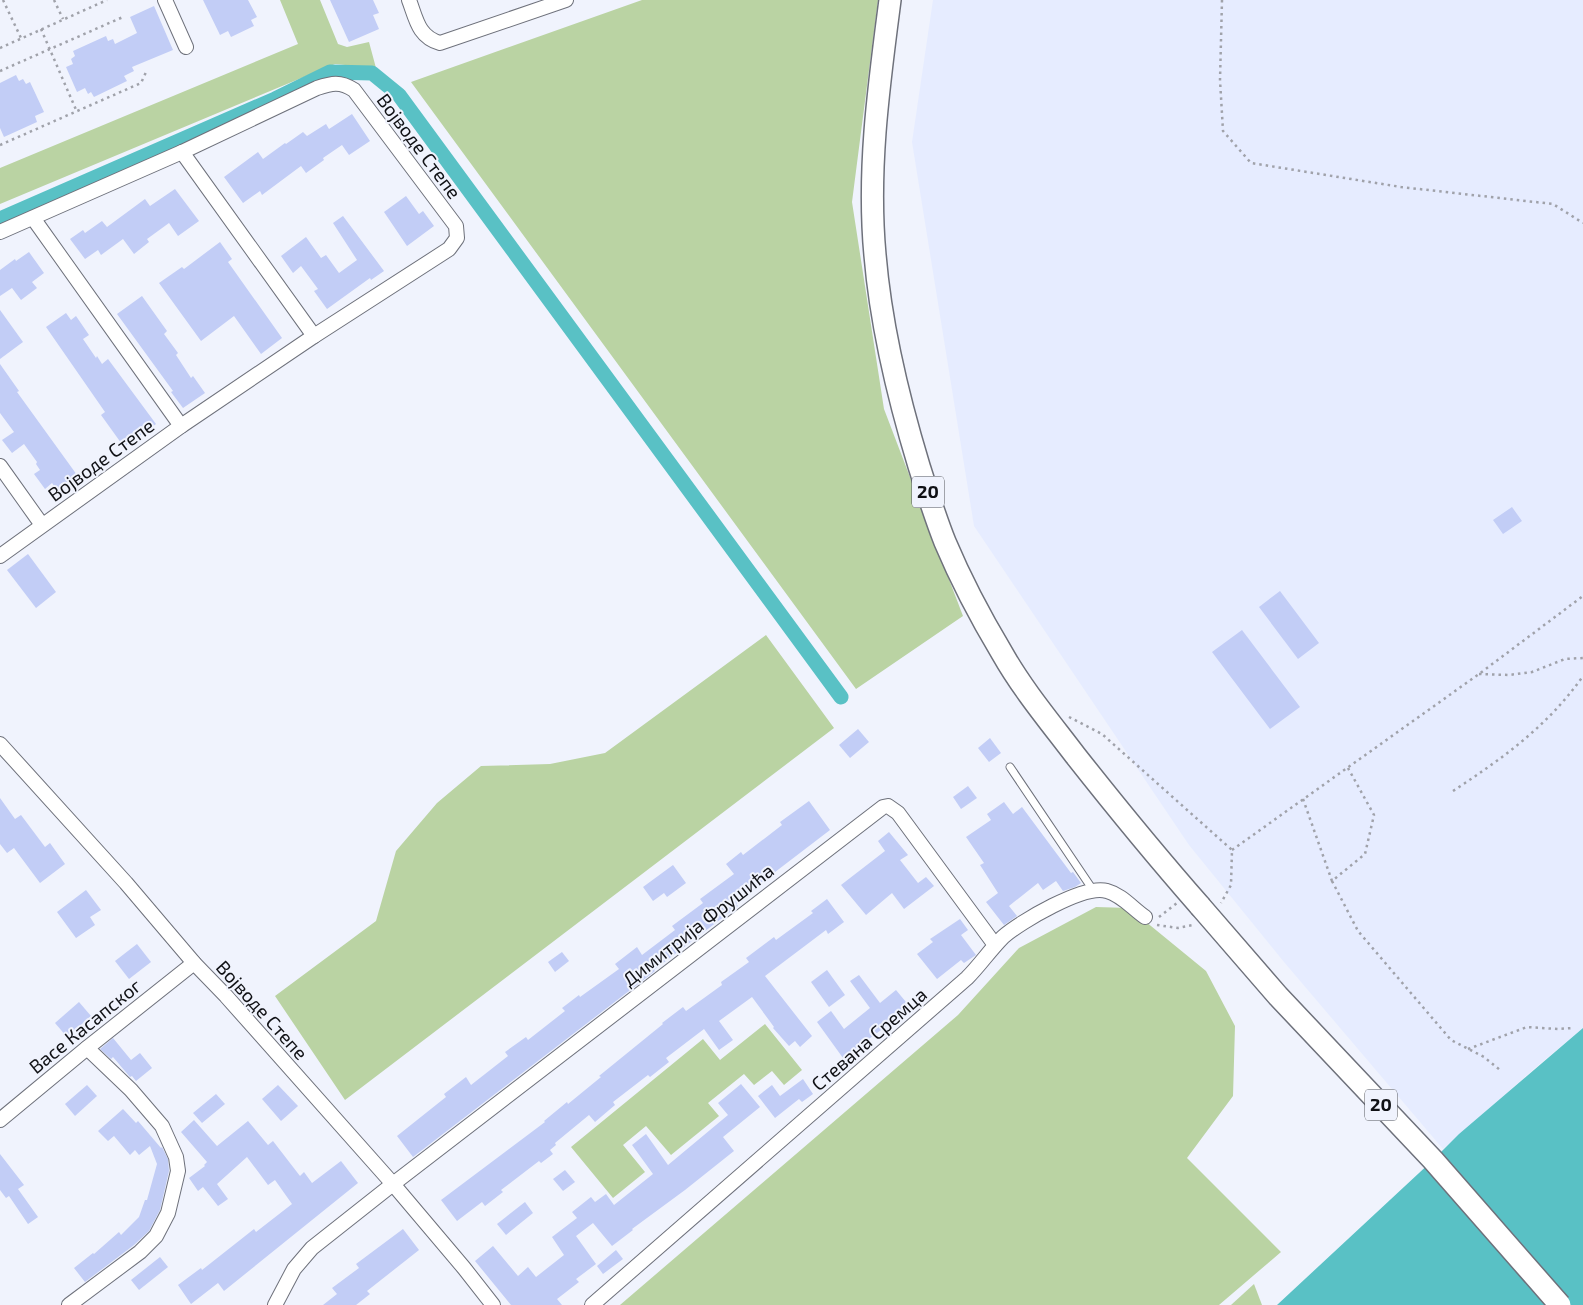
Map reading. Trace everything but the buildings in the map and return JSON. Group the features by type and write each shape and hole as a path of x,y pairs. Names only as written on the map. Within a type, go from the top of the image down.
{"main road":[{"name":"20","path":"890,0 877,106 873,201 875,255 893,372 905,419 945,542 972,599 1003,655 1037,706 1156,856 1197,916 1285,1003 1433,1160 1560,1305"}],"street":[{"path":"165,0 186,47"},
{"path":"411,4 418,28 433,41 440,43 558,1"},
{"name":"Војводе Степе","path":"0,232 182,152 317,88 330,84 344,84 354,90 456,226 457,238 449,249 314,336 181,426 0,556"},
{"path":"182,152 314,336"},
{"name":"Војводе Степе","path":"33,218 181,426"},
{"name":"Војводе Степе","path":"0,466 42,525"},
{"name":"Војводе Степе","path":"0,744 393,1184 493,1305"},
{"name":"Димитрија Фрушића","path":"393,1184 883,807 888,806 898,813 995,945"},
{"path":"1093,890 1108,891 1119,896 1148,920"},
{"name":"Стевана Сремца","path":"592,1305 967,978 995,945 1015,926 1056,904 1093,890"},
{"name":"Васе Касапског","path":"0,1120 194,963"},
{"path":"69,1305 140,1252 156,1236 168,1213 178,1172 176,1157 162,1126 131,1090 87,1048"},
{"path":"275,1305 294,1269 312,1248 393,1184"}],"lane":[{"path":"1010,766 1093,890"}],"path":[{"path":"3,0 21,38"},
{"path":"54,0 63,19"},
{"path":"0,48 107,0"},
{"path":"1222,0 1220,80 1223,131 1251,163 1401,187 1553,204 1583,223"},
{"path":"0,72 122,17"},
{"path":"41,29 77,112"},
{"path":"0,145 141,83 147,70"},
{"path":"1232,850 1479,674 1583,596"},
{"path":"1479,674 1509,675 1532,672 1565,659 1583,658"},
{"path":"1453,791 1523,742 1556,712 1583,676"},
{"path":"1067,716 1102,734 1232,850 1231,885 1222,902"},
{"path":"1332,882 1365,854 1374,814 1348,768"},
{"path":"1303,799 1332,882 1358,931 1451,1040 1484,1057 1500,1070"},
{"path":"1148,920 1178,903 1188,914 1197,916"},
{"path":"1148,920 1158,925 1178,928 1197,916"},
{"path":"1468,1049 1527,1027 1573,1028"}],"shaded area":[{"path":"933,0 1583,0 1583,1028 1443,1149 1284,962 1189,845 974,526 912,142"}],"green space":[{"path":"280,0 320,0 338,44 347,47 369,42 376,68 335,64 0,204 0,168 298,44"},
{"path":"642,0 878,0 852,202 884,409 963,616 856,689 411,82"},
{"path":"766,635 834,728 345,1100 275,996 376,921 396,851 437,803 481,766 550,764 605,753"},
{"path":"1096,907 1129,908 1206,971 1235,1026 1233,1096 1187,1158 1281,1252 1219,1305 620,1305 958,1015 1019,948"},
{"path":"765,1024 802,1070 784,1085 772,1071 754,1085 744,1074 708,1103 719,1116 671,1155 646,1126 623,1145 645,1172 613,1198 571,1147 703,1039 720,1060"},
{"path":"1254,1284 1262,1305 1231,1305"}],"water":[{"path":"1583,1028 1583,1305 1277,1305 1459,1134"}],"waterway":[{"path":"0,219 275,99 330,72 372,73 399,95 841,697"}]}
